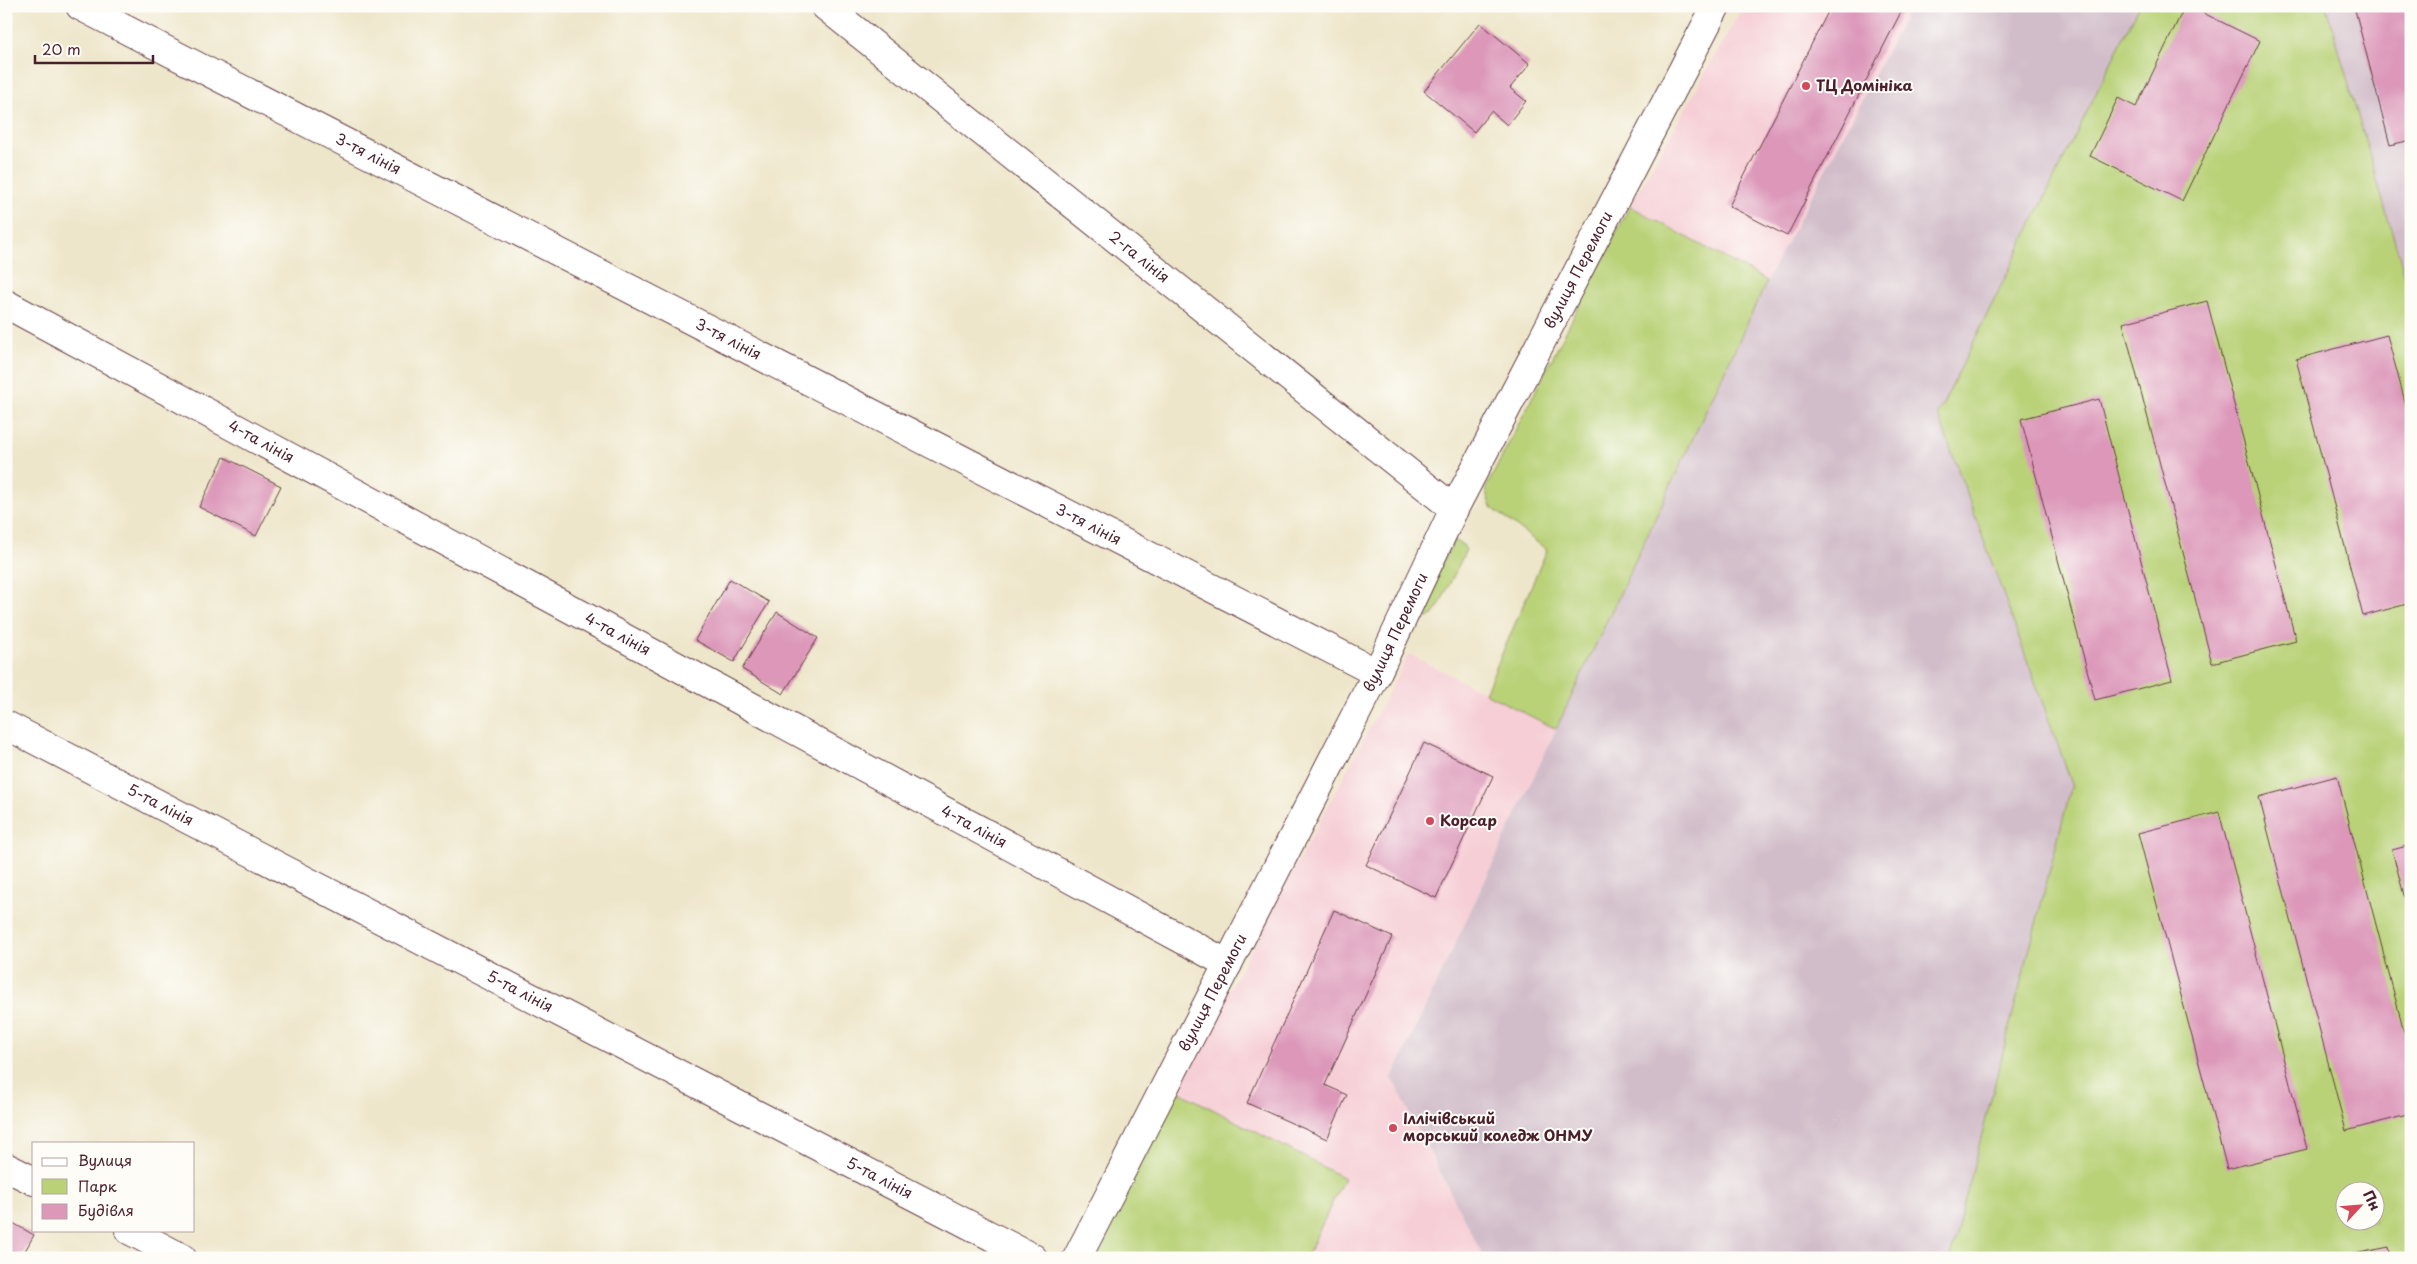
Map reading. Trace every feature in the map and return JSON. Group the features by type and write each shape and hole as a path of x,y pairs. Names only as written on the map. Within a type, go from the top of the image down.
{"street":[{"name":"3-тя лінія","path":"80,6 1377,673"},
{"name":"2-га лінія","path":"825,6 1454,509"},
{"name":"вулиця Перемоги","path":"1077,1258 1377,673 1454,509 1716,6"},
{"name":"4-та лінія","path":"6,304 1228,964"},
{"name":"5-та лінія","path":"6,725 1033,1258"},
{"path":"6,1167 32,1180"},
{"path":"133,1232 182,1258"}],"shaded area":[{"path":"1743,6 1911,6 1767,281 1630,206"},
{"path":"1911,6 2139,6 1938,414 2072,784 1950,1258 1484,1258 1392,1078 1767,281"},
{"path":"2326,6 2411,6 2411,297"},
{"path":"1409,654 1556,729 1392,1078 1484,1258 1306,1258 1344,1178 1176,1090"}],"green space":[{"path":"2139,6 2326,6 2411,297 2411,1258 1950,1258 2072,784 1938,414"},
{"path":"1630,206 1767,281 1556,729 1485,693 1547,550 1491,507 1485,490"},
{"path":"1454,540 1463,545 1466,550 1436,612 1429,618 1417,615"},
{"path":"1176,1090 1344,1178 1306,1258 1094,1258"}],"building":[{"path":"1831,6 1904,6 1787,236 1729,206"},
{"path":"2185,6 2189,6 2260,41 2182,201 2090,156 2118,98 2136,107"},
{"path":"2354,6 2411,6 2411,140 2390,145"},
{"path":"1480,23 1530,64 1510,88 1526,101 1507,125 1491,111 1474,132 1424,91"},
{"path":"2207,301 2296,641 2212,663 2123,323"},
{"path":"2387,335 2411,424 2411,603 2363,616 2296,359"},
{"path":"2099,399 2172,680 2095,700 2021,419"},
{"path":"224,457 281,486 256,536 199,507"},
{"path":"730,579 769,602 734,662 695,640"},
{"path":"777,612 818,638 783,694 742,669"},
{"name":"Корсар","path":"1424,743 1493,776 1436,898 1366,865"},
{"path":"2337,776 2411,1058 2411,1114 2346,1131 2259,797"},
{"path":"2219,812 2307,1149 2227,1169 2138,833"},
{"path":"2411,845 2411,918 2410,918 2392,850"},
{"path":"1334,910 1392,937 1325,1085 1347,1095 1327,1139 1247,1103"},
{"path":"6,1219 34,1235 21,1258 6,1258"},
{"path":"2389,1247 2391,1258 2339,1258 2339,1257"}],"place":[{"name":"ТЦ Домініка","path":"1806,86"},
{"name":"Корсар","path":"1430,821"},
{"name":"Іллічівський морський коледж ОНМУ","path":"1393,1128"}]}
